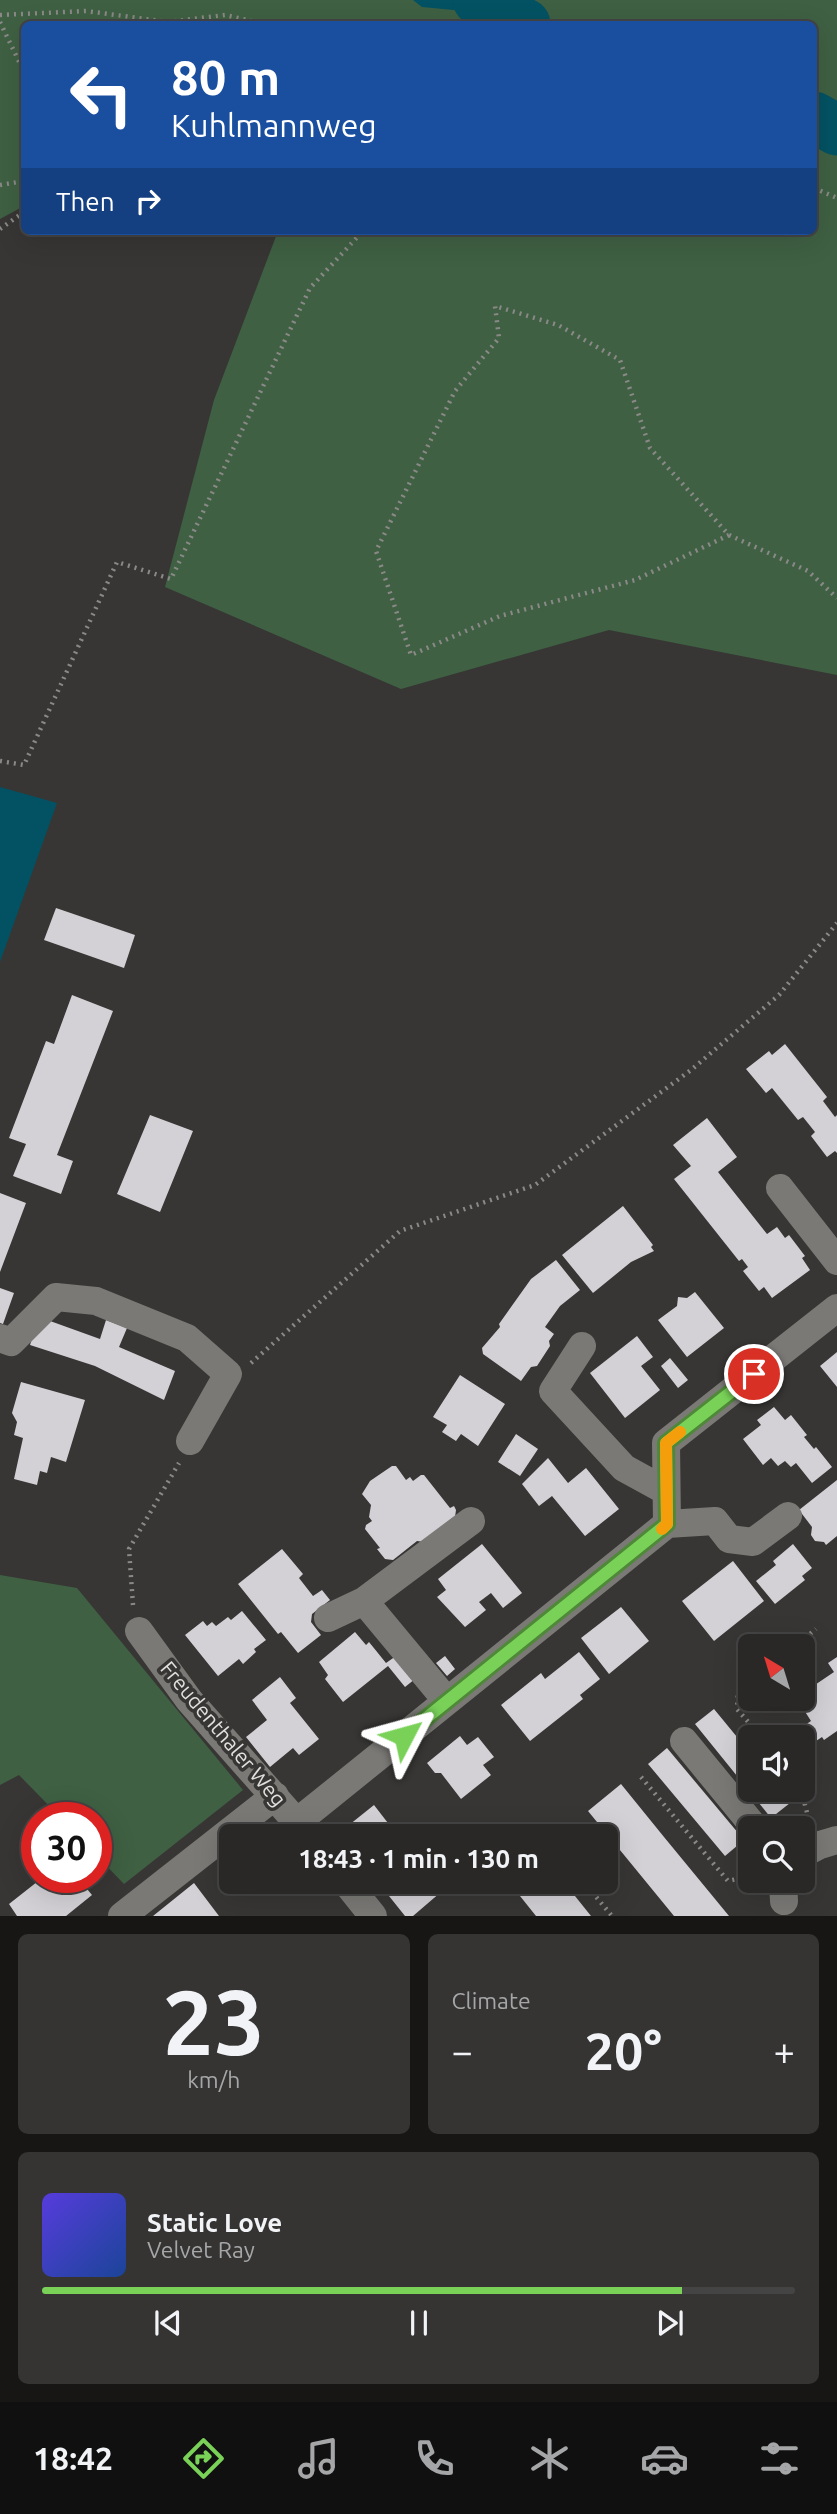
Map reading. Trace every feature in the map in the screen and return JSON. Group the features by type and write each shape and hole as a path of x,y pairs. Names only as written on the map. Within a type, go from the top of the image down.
{"street":[{"path":"780,1188 837,1261"},
{"path":"6,1340 55,1297 96,1301 187,1338 228,1374 190,1441"},
{"path":"667,1524 666,1443 837,1308"},
{"path":"582,1346 553,1391 624,1468 666,1492"},
{"path":"309,1824 447,1702 667,1524 715,1521 730,1539 753,1542 788,1516"},
{"path":"328,1618 364,1601 471,1521"},
{"path":"364,1601 447,1702"},
{"name":"Freudenthaler Weg","path":"139,1631 188,1700 299,1824"},
{"path":"684,1741 745,1816"},
{"path":"122,1916 275,1796"},
{"path":"815,1847 837,1840"},
{"path":"355,1894 373,1916"}],"path":[{"path":"0,15 86,11 161,21"},
{"path":"176,21 225,15 252,21"},
{"path":"0,22 21,66"},
{"path":"0,185 21,182"},
{"path":"817,189 837,198"},
{"path":"0,229 21,214"},
{"path":"0,761 24,765 117,562 171,579 310,288 359,235"},
{"path":"729,535 635,580 500,616 411,655 376,551 455,391 499,338 495,306 558,325 620,360 650,448 729,535 807,571 837,598"},
{"path":"228,1374 252,1363 400,1231 535,1185 680,1078 779,995 837,923"},
{"path":"139,1631 131,1597 129,1549 190,1441"},
{"path":"810,1634 816,1629"},
{"path":"738,1691 738,1710"},
{"path":"641,1777 728,1881 738,1879"},
{"path":"594,1894 612,1916"}],"green space":[{"path":"0,0 837,0 837,675 609,630 401,689 165,587 214,400 276,235 817,235 817,21 21,21 21,208 0,219"},
{"path":"0,1575 77,1588 243,1790 124,1884 112,1872 112,1802 45,1802 19,1775 0,1785"}],"water":[{"path":"413,0 510,0 506,15 422,7"},
{"path":"0,787 57,803 0,962"}],"building":[{"path":"56,908 135,935 124,968 44,940"},
{"path":"72,995 113,1011 57,1155 73,1161 61,1194 13,1176 26,1144 9,1138 46,1041 54,1044"},
{"path":"785,1044 827,1097 823,1101 835,1117 837,1115 837,1153 835,1151 827,1157 811,1136 815,1132 803,1117 798,1120 772,1088 766,1093 746,1069 769,1051 772,1055"},
{"path":"150,1115 193,1131 160,1212 117,1194"},
{"path":"707,1118 737,1157 718,1172 767,1234 777,1227 785,1238 789,1235 805,1256 802,1258 810,1270 772,1298 764,1287 759,1291 743,1271 748,1267 742,1259 739,1261 674,1179 691,1166 673,1145"},
{"path":"0,1193 26,1203 0,1272"},
{"path":"623,1206 653,1245 651,1247 654,1251 631,1262 593,1293 562,1255"},
{"path":"556,1260 580,1290 560,1306 545,1327 554,1334 549,1341 550,1346 537,1366 531,1367 521,1381 483,1354 482,1348 500,1327 499,1324 531,1279"},
{"path":"0,1288 14,1293 3,1324 0,1323"},
{"path":"695,1292 724,1328 687,1357 658,1320 677,1306 678,1297 687,1298"},
{"path":"39,1317 100,1339 106,1320 127,1328 119,1347 175,1371 164,1400 95,1366 30,1345"},
{"path":"637,1336 653,1357 641,1366 660,1390 625,1418 590,1373"},
{"path":"837,1352 837,1387 820,1366"},
{"path":"670,1358 688,1380 678,1388 661,1366"},
{"path":"460,1375 505,1404 478,1446 461,1434 456,1441 442,1432 447,1425 433,1417"},
{"path":"21,1382 85,1400 66,1462 51,1457 47,1473 40,1471 37,1485 14,1479 23,1438 14,1435 17,1422 12,1413"},
{"path":"774,1407 785,1420 791,1415 807,1435 804,1437 832,1467 812,1483 796,1463 791,1467 785,1461 778,1466 771,1458 763,1465 743,1439 761,1425 757,1420"},
{"path":"516,1434 538,1449 520,1476 498,1462"},
{"path":"548,1458 568,1483 586,1468 619,1509 585,1536 552,1496 539,1506 522,1484"},
{"path":"396,1466 406,1480 410,1477 413,1481 424,1475 450,1508 454,1506 456,1510 455,1517 425,1542 417,1541 393,1560 385,1559 365,1529 372,1521 369,1517 371,1505 362,1494 370,1481"},
{"path":"837,1480 837,1536 826,1545 824,1542 815,1541 811,1535 812,1527 799,1510"},
{"path":"482,1544 522,1593 503,1608 491,1593 479,1602 486,1610 465,1627 437,1597 446,1590 438,1579"},
{"path":"793,1544 812,1568 802,1576 805,1580 775,1604 756,1581 776,1565 773,1561"},
{"path":"282,1549 303,1574 299,1578 313,1596 322,1590 330,1600 312,1614 311,1622 321,1635 298,1653 281,1632 278,1634 238,1584"},
{"path":"733,1561 764,1601 714,1641 682,1601"},
{"path":"621,1607 649,1641 609,1674 581,1638"},
{"path":"242,1611 266,1640 254,1649 256,1652 243,1664 239,1659 218,1676 185,1635 203,1621 207,1626 212,1622 216,1626 228,1617 231,1620"},
{"path":"355,1632 366,1645 369,1642 386,1663 396,1656 415,1679 405,1687 388,1666 343,1702 325,1679 328,1675 319,1662"},
{"path":"579,1652 600,1679 580,1695 583,1699 530,1741 501,1705 541,1673 545,1679"},
{"path":"445,1656 455,1669 447,1676 436,1663"},
{"path":"837,1657 837,1731 824,1740 822,1737 815,1742 815,1725 805,1725 811,1721 805,1712 816,1712 816,1684 834,1672 828,1663"},
{"path":"280,1677 296,1698 290,1703 319,1739 299,1755 293,1748 270,1767 246,1737 267,1720 252,1700"},
{"path":"714,1709 738,1738 738,1777 695,1724"},
{"path":"460,1736 467,1745 478,1737 494,1757 483,1765 491,1775 461,1799 441,1773 435,1773 427,1763"},
{"path":"667,1748 738,1833 738,1845 725,1856 648,1764"},
{"path":"621,1784 729,1916 674,1916 618,1848 618,1824 599,1824 588,1811"},
{"path":"758,1802 790,1803 774,1816 769,1816"},
{"path":"374,1805 389,1824 350,1824"},
{"path":"194,1883 219,1916 153,1916"},
{"path":"23,1893 92,1895 66,1916 17,1916 9,1904"},
{"path":"387,1894 439,1894 413,1916 405,1916"},
{"path":"518,1894 573,1894 591,1916 536,1916"}],"waterway":[{"path":"478,0 519,21"},
{"path":"817,119 837,130"}],"slow traffic":[{"path":"662,1529 667,1524 666,1443 680,1432"}],"route":[{"path":"404,1736 667,1524 666,1443 754,1374"}]}
